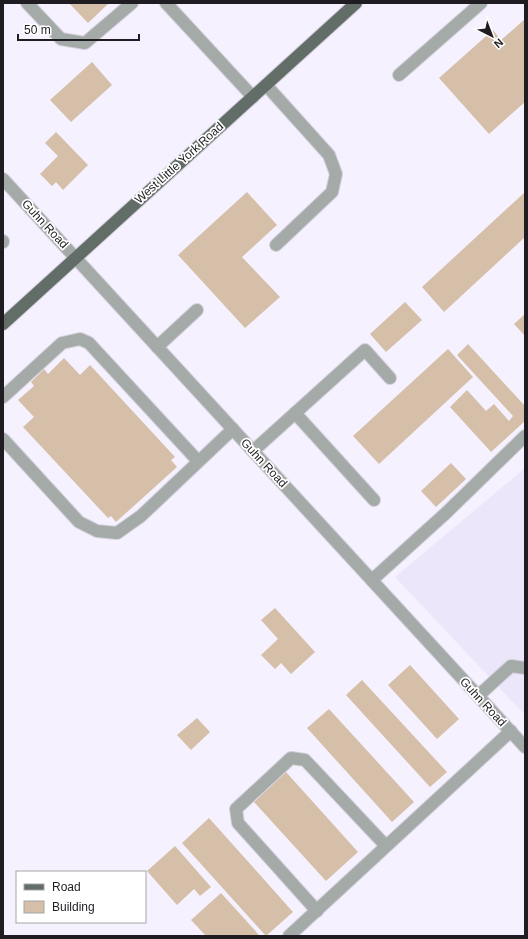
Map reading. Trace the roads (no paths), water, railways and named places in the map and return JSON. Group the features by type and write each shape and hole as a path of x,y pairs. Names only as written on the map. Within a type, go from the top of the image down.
{"main road":[{"name":"West Little York Road","path":"3,324 356,3"}],"street":[{"path":"27,3 61,39 85,43 132,3"},
{"path":"166,3 253,97"},
{"path":"399,75 481,3"},
{"path":"266,85 329,156 336,174 332,192 276,246"},
{"name":"Guhn Road","path":"3,179 525,747"},
{"path":"157,347 197,310"},
{"path":"3,397 62,343 80,339 89,343 198,462"},
{"path":"253,451 365,350 390,378"},
{"path":"295,413 374,500"},
{"path":"3,439 79,522 97,531 117,533 141,516 233,429"},
{"path":"372,580 447,512 525,436"},
{"path":"478,696 511,666 523,666"},
{"path":"290,936 510,731"},
{"path":"317,911 238,823 236,809 291,758 305,760 386,846"}]}
